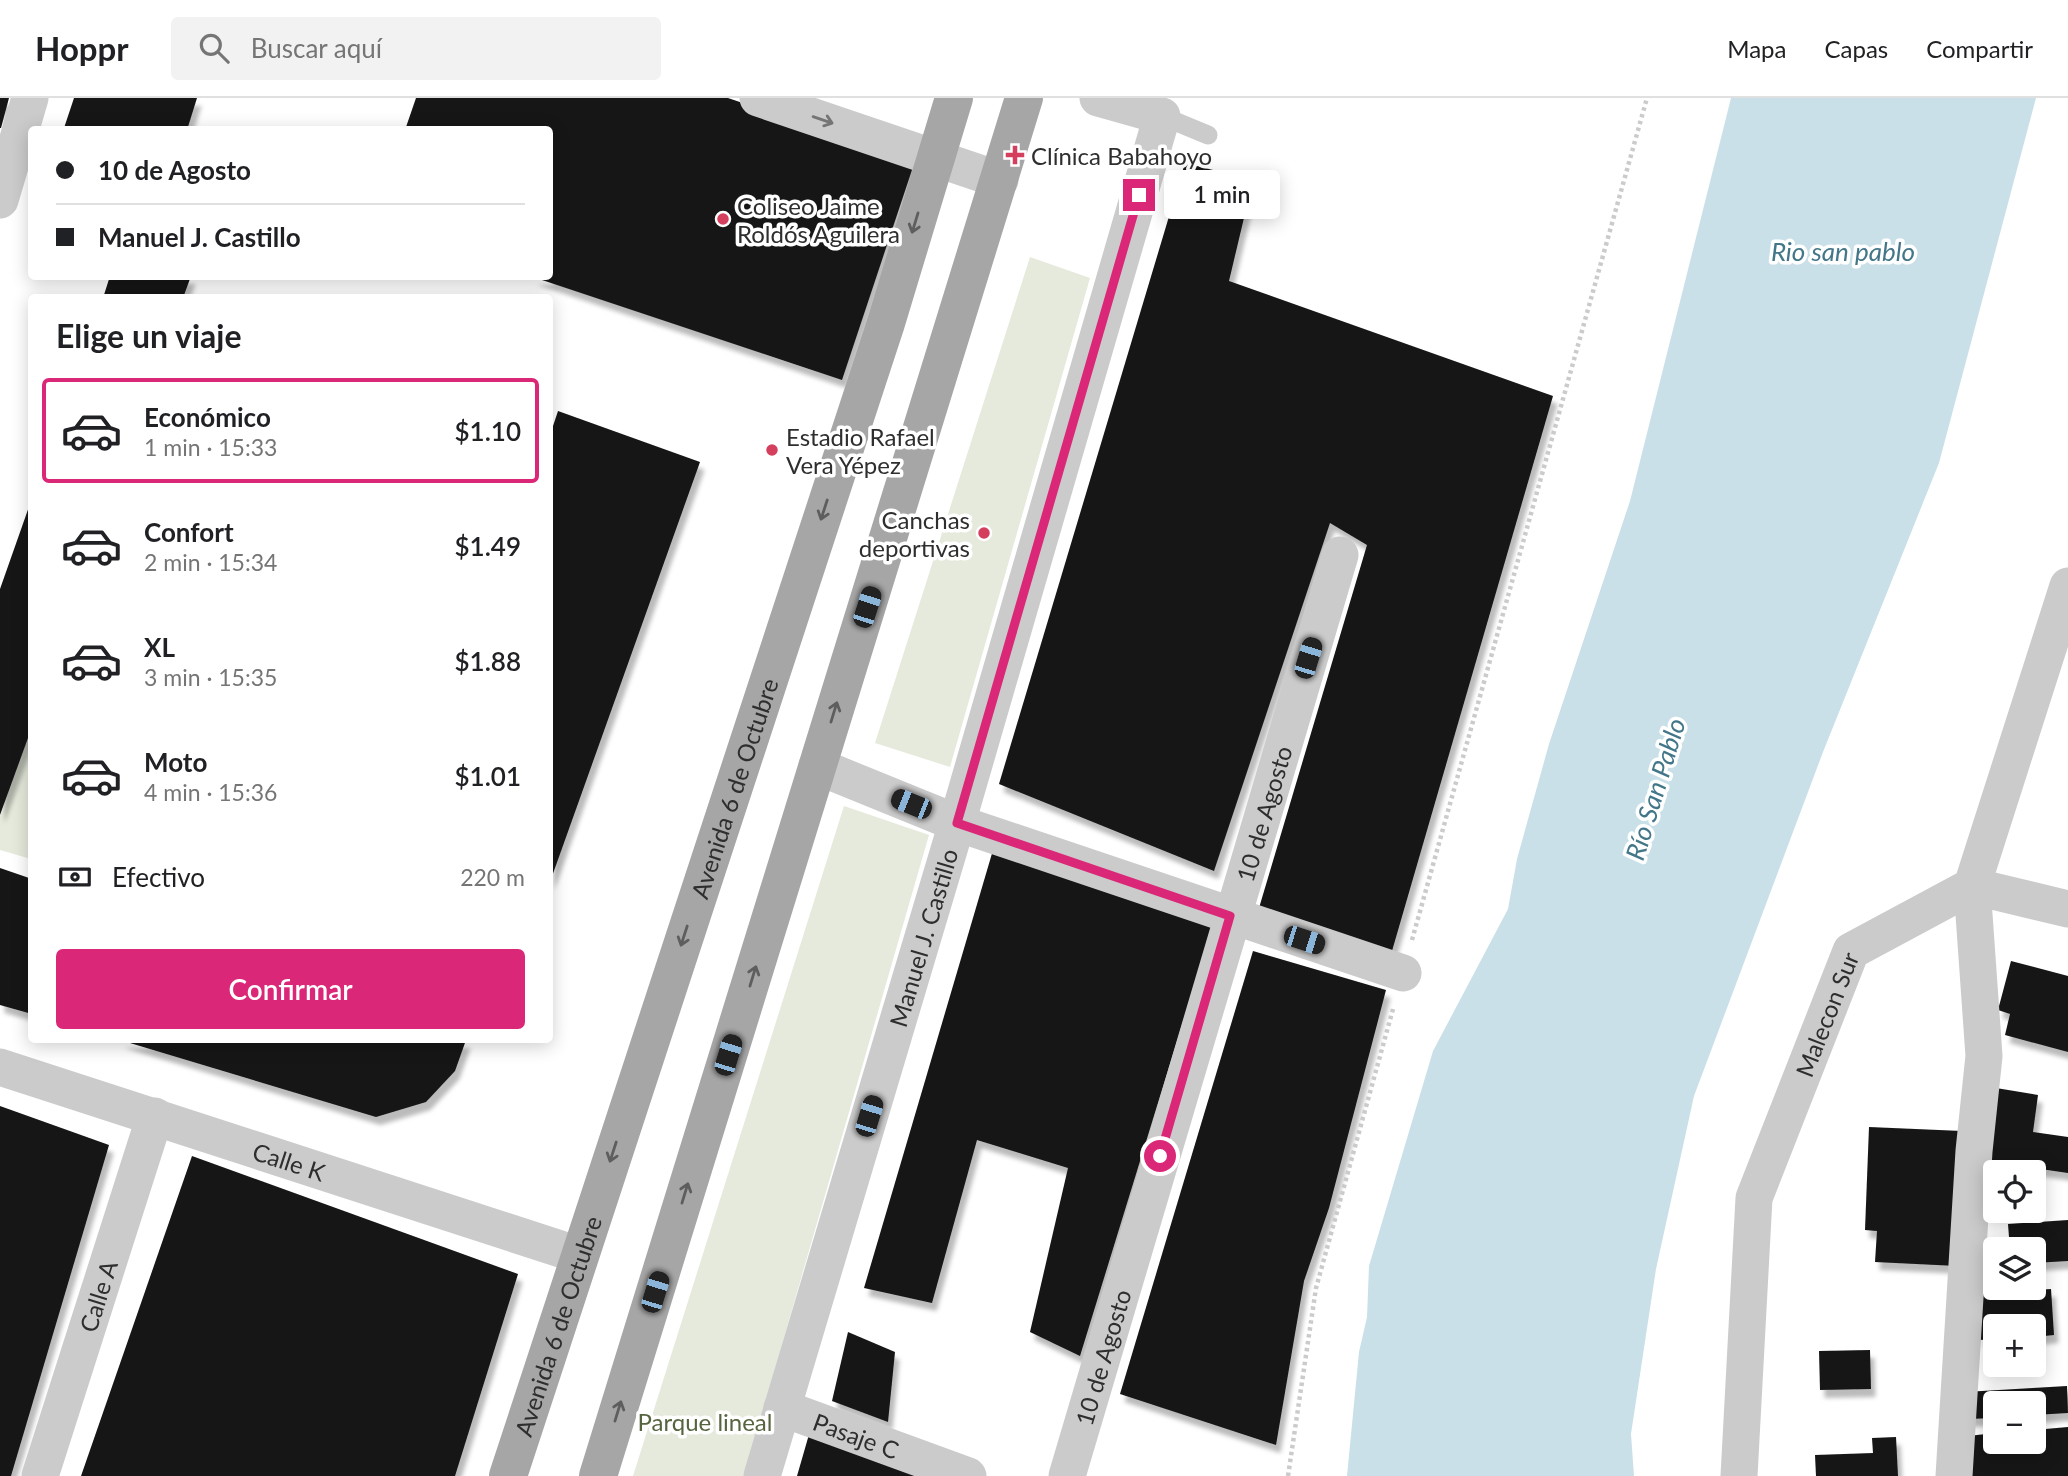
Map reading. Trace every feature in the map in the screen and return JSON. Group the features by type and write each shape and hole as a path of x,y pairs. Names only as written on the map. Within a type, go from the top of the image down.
{"main road":[{"name":"Avenida 6 de Octubre","path":"508,1476 886,323 954,98"},
{"path":"598,1476 1024,98"}],"street":[{"path":"0,200 30,98"},
{"path":"758,98 1000,180"},
{"path":"1098,98 1162,116"},
{"name":"Manuel J. Castillo","path":"762,1476 957,823 1162,116"},
{"name":"10 de Agosto","path":"1067,1476 1230,916 1340,555"},
{"path":"1954,1476 1974,1151 1984,1056 1972,886 2068,586"},
{"path":"817,766 957,823 1403,973"},
{"path":"1972,886 2068,909"},
{"name":"Malecon Sur","path":"1739,1476 1754,1198 1852,951 1972,886"},
{"name":"Calle K","path":"0,1067 579,1255"},
{"name":"Calle A","path":"40,1476 155,1116"},
{"name":"Pasaje C","path":"782,1408 968,1476"}],"lane":[{"path":"1162,116 1209,135"}],"path":[{"path":"1288,1476 1316,1288 1647,98"}],"green space":[{"path":"1030,257 1090,278 950,767 875,743"},
{"path":"28,736 28,858 0,850 0,816"},
{"name":"Parque lineal","path":"844,806 929,835 744,1476 633,1476"}],"water":[{"name":"Rio san pablo","path":"1731,98 2036,98 1939,463 1823,752 1694,1096 1656,1269 1631,1434 1634,1476 1347,1476 1359,1352 1367,1317 1369,1266 1433,1051 1508,909 1517,859 1549,744 1630,501"}],"building":[{"path":"0,98 9,98 1,128 0,128"},
{"path":"74,98 197,98 188,126 65,126"},
{"name":"Coliseo Jaime Roldós Aguilera","path":"416,98 728,98 915,161 842,380 542,280 553,280 553,126 406,126"},
{"path":"1185,163 1253,180 1229,281 1553,396 1392,951 1259,908 1367,545 1330,523 1214,871 999,784"},
{"path":"109,280 190,280 184,294 104,294"},
{"path":"558,411 700,462 553,874 553,426"},
{"path":"28,510 28,738 0,815 0,589"},
{"path":"993,850 1213,924 1080,1356 1030,1332 1068,1168 977,1140 932,1303 864,1288"},
{"path":"0,868 28,878 28,1013 0,1005"},
{"path":"1253,951 1386,990 1329,1208 1304,1281 1276,1445 1120,1394"},
{"path":"2011,961 2068,976 2068,1052 2005,1035 2010,1014 1998,1010"},
{"path":"130,1043 465,1043 455,1071 426,1102 376,1117"},
{"path":"1996,1088 2038,1095 2033,1132 2068,1137 2068,1173 2046,1170 2046,1160 1985,1160"},
{"path":"0,1106 109,1145 11,1476 0,1476"},
{"path":"1869,1127 1962,1131 1957,1266 1875,1262 1877,1231 1865,1230"},
{"path":"192,1156 518,1274 455,1476 81,1476"},
{"path":"2068,1220 2068,1261 2046,1262 2046,1237 2009,1237 2008,1224"},
{"path":"2046,1289 2051,1289 2054,1335 2046,1336 2046,1314 1983,1314 1983,1340 1980,1340 1976,1294 1983,1294 1983,1300 2046,1300"},
{"path":"848,1332 895,1352 888,1422 832,1401"},
{"path":"1870,1350 1871,1389 1820,1390 1819,1351"},
{"path":"2067,1386 2068,1413 2046,1414 2046,1391 1983,1391 1983,1418 1967,1419 1965,1392"},
{"path":"2068,1427 2068,1476 1962,1476 1959,1437 1983,1434 1983,1454 2046,1454 2046,1429"},
{"path":"810,1431 927,1476 797,1476"},
{"path":"1896,1437 1898,1476 1816,1476 1815,1455 1873,1453 1872,1438"}],"place":[{"name":"Clínica Babahoyo","path":"1015,155"},
{"name":"Coliseo Jaime Roldós Aguilera","path":"723,219"},
{"name":"Estadio Rafael Vera Yépez","path":"772,450"},
{"name":"Canchas deportivas","path":"984,533"}],"route":[{"path":"1139,195 957,823 1230,916 1160,1156"}],"water label":[{"name":"Río San Pablo","path":"1655,789"}]}
